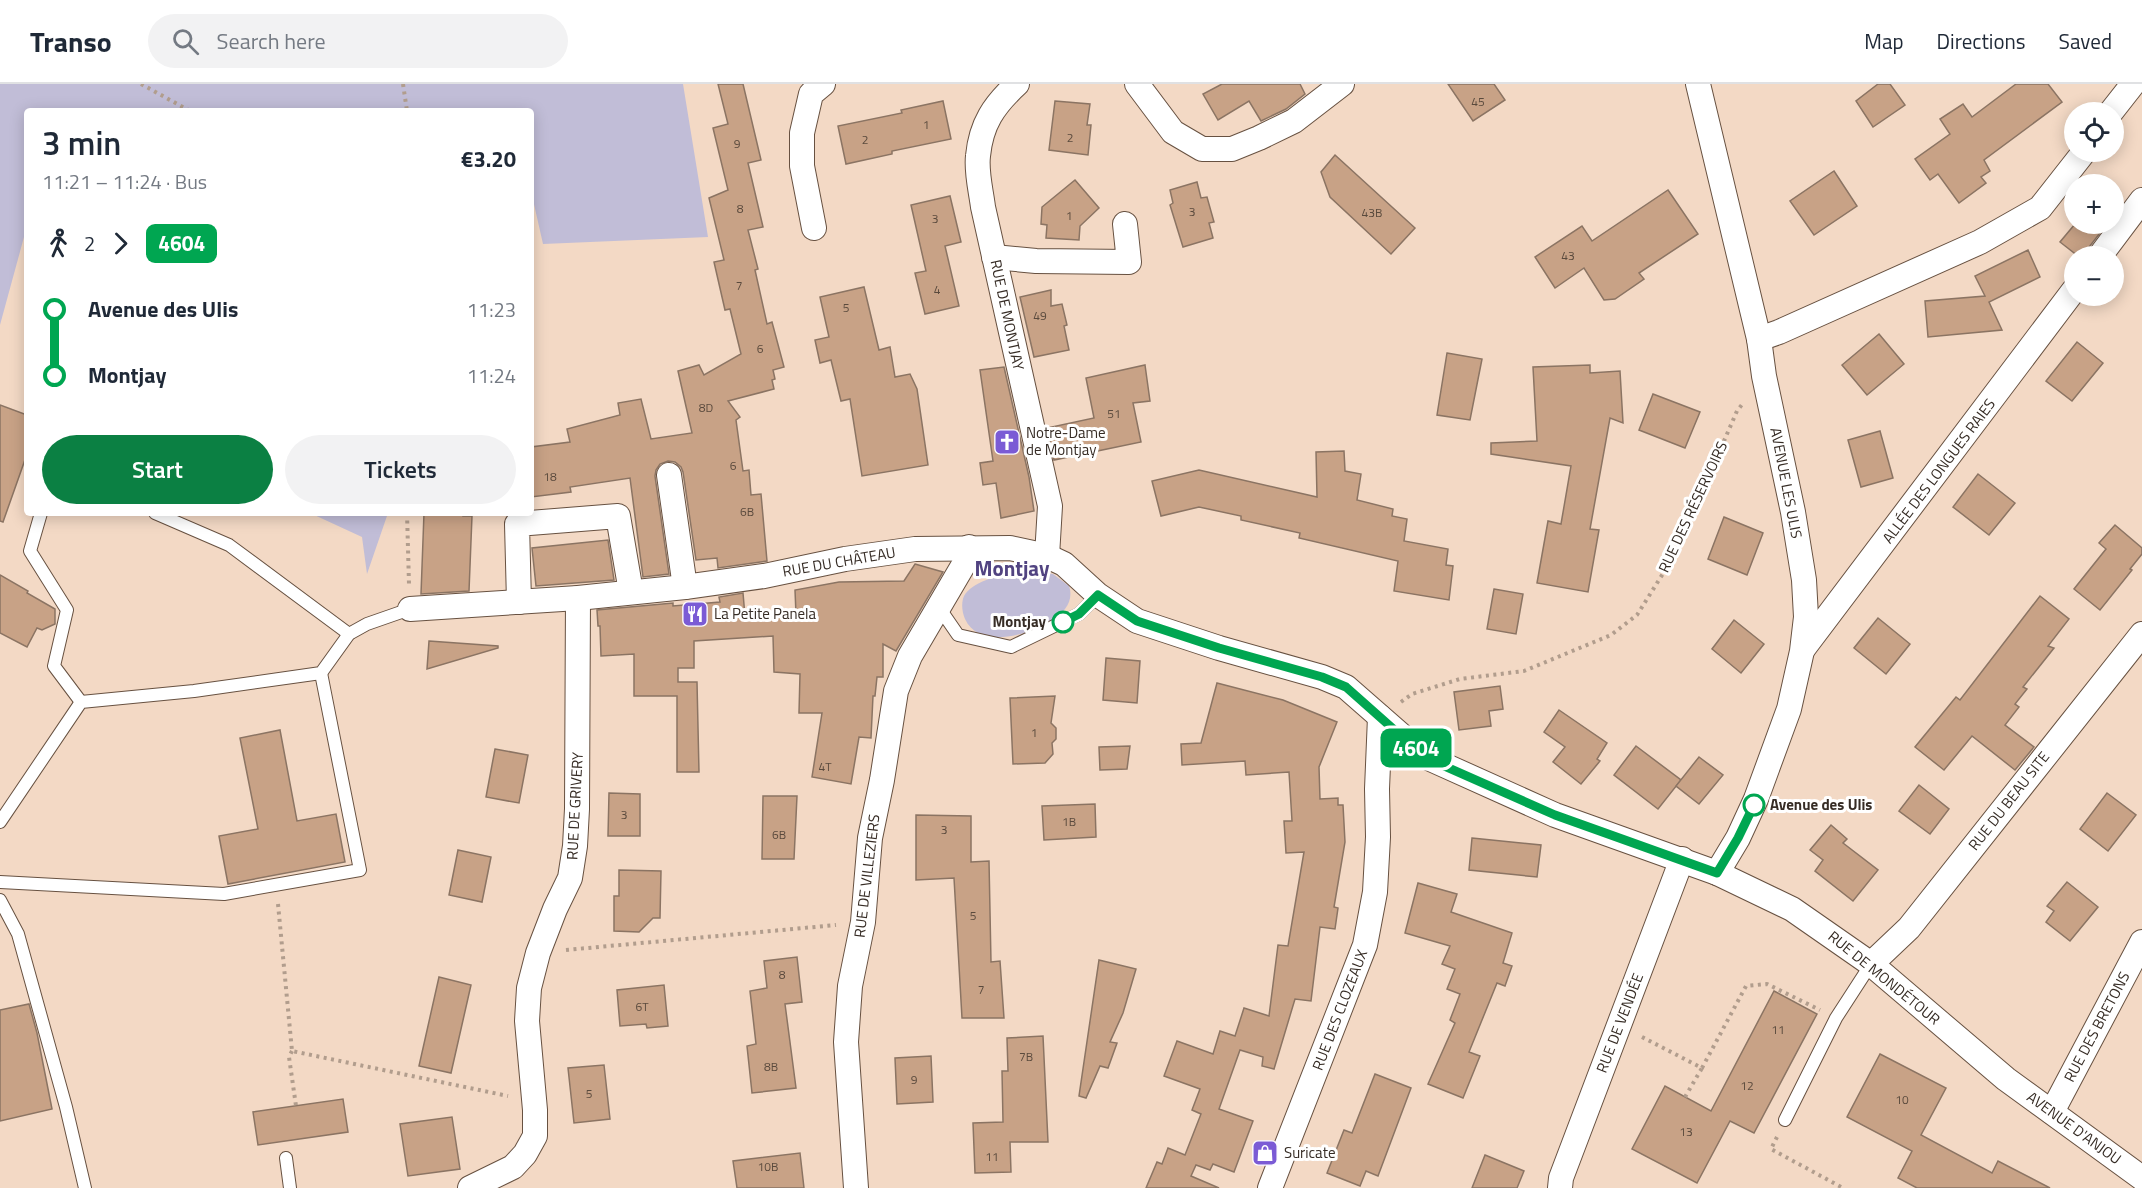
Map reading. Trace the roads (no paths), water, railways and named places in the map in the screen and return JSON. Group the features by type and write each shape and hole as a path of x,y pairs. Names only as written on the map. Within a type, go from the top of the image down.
{"street":[{"path":"814,228 802,166 802,134 811,94 823,84"},
{"name":"RUE DE MONTJAY","path":"1017,84 994,92 977,158 983,207 1050,507 1047,556"},
{"path":"1137,84 1173,132 1202,149 1232,149 1259,138 1294,121 1342,84"},
{"name":"AVENUE LES ULIS","path":"1698,84 1759,339 1764,376 1793,512 1804,580 1806,617 1802,651 1789,708 1756,799 1738,838 1717,873"},
{"path":"2119,102 2133,84"},
{"path":"1759,339 1980,242 2040,208 2076,162"},
{"path":"2108,246 2142,200"},
{"path":"994,257 1036,261 1129,262 1125,224"},
{"name":"ALLÉE DES LONGUES RAIES","path":"1802,651 2064,303"},
{"path":"669,475 685,587"},
{"path":"519,602 517,524 618,516 631,592"},
{"name":"RUE DE VILLEZIERS","path":"856,1188 846,1042 850,986 863,922 870,838 896,691 910,656 964,564 969,547"},
{"name":"RUE DU CHÂTEAU","path":"410,609 578,598 685,587 764,576 845,559 915,549 1010,548 1047,556"},
{"name":"RUE DE MONDÉTOUR","path":"1047,556 1064,564 1098,595 1137,621 1219,648 1322,677 1346,687 1426,758 1555,815 1717,873 1792,909 1871,964 2006,1079"},
{"name":"RUE DE GRIVERY","path":"470,1188 513,1167 525,1154 535,1136 527,1021 529,988 538,953 570,878 577,809 578,598"},
{"name":"RUE DU BEAU SITE","path":"1871,964 1909,928 2142,634"},
{"name":"RUE DES CLOZEAUX","path":"1270,1188 1365,945 1375,892 1380,717"},
{"name":"RUE DE VENDÉE","path":"1560,1188 1682,859"},
{"name":"RUE DES BRETONS","path":"2052,1112 2142,942"},
{"name":"AVENUE D'ANJOU","path":"2006,1079 2142,1178"}],"lane":[{"path":"40,516 30,551 68,610 54,666 81,702"},
{"path":"162,516 229,545 349,634"},
{"path":"938,606 958,635 1011,647 1079,614 1098,595"},
{"path":"81,702 194,691 321,673 349,634 367,624 410,609"},
{"path":"0,882 224,894 360,870 321,673"},
{"path":"0,822 81,702"},
{"path":"0,900 18,934 66,1107 85,1188"},
{"path":"1785,1120 1836,1018 1871,964"},
{"path":"286,1158 290,1188"}],"place":[{"name":"Notre-Dame de Montjay","path":"1007,442"},
{"name":"La Petite Panela","path":"695,614"},
{"name":"Montjay","path":"1063,622"},
{"name":"Avenue des Ulis","path":"1754,805"},
{"name":"Suricate","path":"1265,1153"}],"district":[{"name":"Montjay","path":"1012,569"}]}
